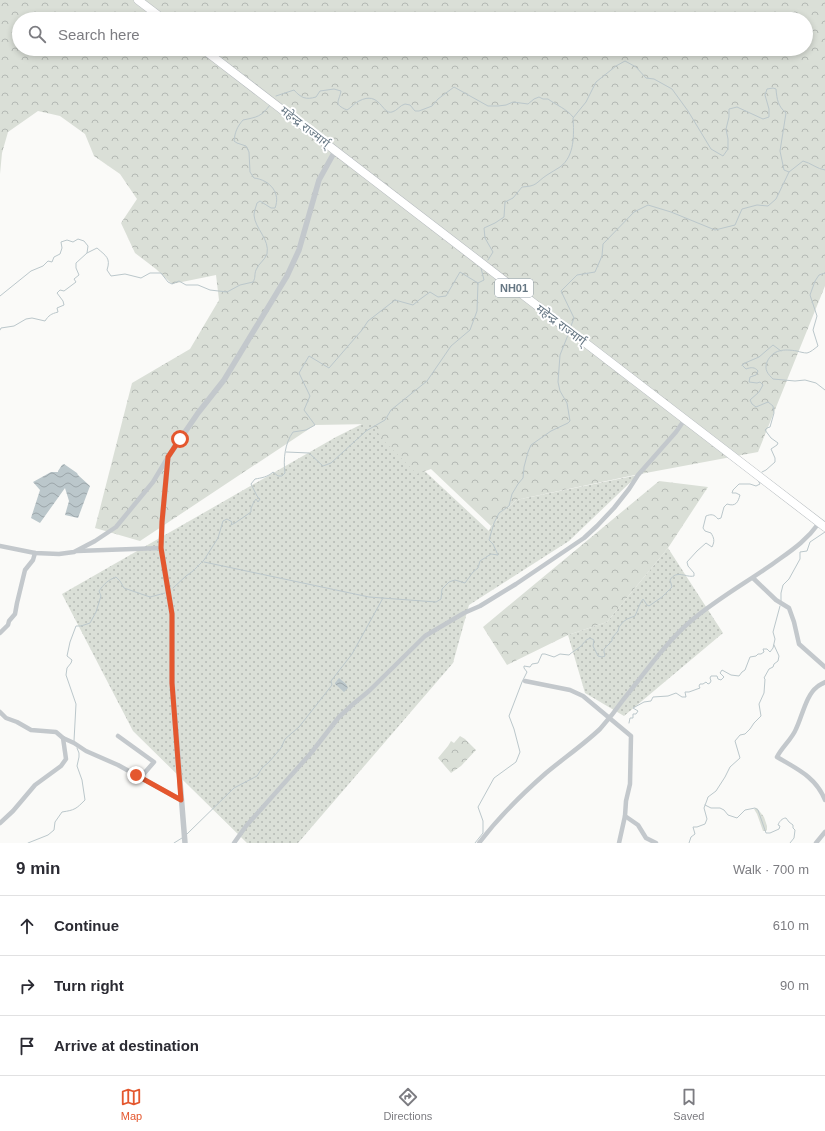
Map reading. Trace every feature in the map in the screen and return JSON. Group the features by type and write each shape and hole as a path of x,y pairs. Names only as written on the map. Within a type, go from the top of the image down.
{"highway":[{"path":"138,0 154,12"},
{"name":"महेन्द्र राज्मार्ग्","path":"212,56 822,525"}],"street":[{"path":"74,552 95,541 116,527 153,482 198,412 224,380 287,276 299,250 319,180 335,151"},
{"path":"234,843 246,826 352,704 369,691 425,636 464,613 480,606 516,584 584,538 614,508 638,475 685,419"},
{"path":"168,457 161,548 172,614 172,683 185,843"},
{"path":"479,843 490,829 535,783 591,737 610,718 679,631 716,602 753,578 800,544 822,525"},
{"path":"0,546 35,553 59,554 161,548"},
{"path":"0,633 8,625 9,621 15,614 25,570 33,560 35,553"},
{"path":"753,578 778,602 789,608 799,644 825,667"},
{"path":"525,681 570,690 583,696 631,736 630,784 619,843"},
{"path":"825,682 817,686 813,692 803,709 796,729 777,757 812,779 825,800"},
{"path":"0,712 6,718 31,730 56,732 63,738 86,751 118,765 181,800"},
{"path":"118,736 154,762 141,777"},
{"path":"0,823 36,785 61,766 66,759 66,750 63,738"},
{"path":"625,816 638,825 646,838 656,843"},
{"path":"816,843 825,832"}],"green space":[{"path":"0,0 825,0 825,286 758,452 635,475 516,500 491,526 431,469 417,474 385,442 371,424 315,425 140,541 95,528 132,383 190,349 219,300 216,275 172,284 156,269 135,253 121,223 137,199 120,174 94,156 85,134 60,116 38,111 8,132 2,153 0,174"},
{"path":"370,420 489,531 491,526 516,500 638,475 569,541 469,605 453,663 298,843 247,843 133,731 62,594 336,437"},
{"path":"659,481 708,487 668,548 607,622 568,635 507,665 483,627"},
{"path":"668,548 723,633 624,716 585,693 568,635 607,622"},
{"path":"460,736 476,750 461,766 451,773 438,758 451,741 454,743"},
{"path":"757,808 764,817 767,826 766,831 763,831 754,809"}],"water":[{"path":"64,464 77,473 90,486 78,518 65,515 69,501 65,488 40,523 31,518 40,490 33,482 51,472 58,472"},
{"path":"339,678 348,688 344,692 335,684"}],"waterway":[{"path":"488,260 493,252 485,238 484,228 504,217 505,202 513,198 522,187 536,184 565,162 571,151 574,131 573,118 586,102 596,82 616,66 625,61 636,67 646,78 654,79 672,89 688,111 711,149 723,156 728,149 726,129 729,109 737,107 763,119 769,117 769,109 765,95 767,89 776,89 778,102 786,113 780,151 784,170 789,172 803,161 825,170"},
{"path":"276,96 294,90 301,97 309,98 316,97 320,91 334,89 341,91 338,104 347,110 359,101 366,98 372,98 389,112 392,112 405,104 410,105 415,111 419,111 432,106 438,99 454,87 488,106 506,105 513,102 528,104 539,97 548,99 565,109 573,117"},
{"path":"0,296 31,271 43,266 48,261 52,262 54,257 60,254 62,248 61,242 67,240 73,242 78,239 84,241 88,246 87,253 97,248 105,255 108,260 107,270 111,276 125,274 141,278 150,273 161,273 168,282 172,284 179,281 186,285 198,285 210,290 227,292 240,285 253,282 256,270 267,254 266,244 255,220 255,210 257,203 260,201 271,208 275,208 276,197 273,188 269,184 265,181 254,178 250,172 249,152 246,146 234,141 239,125 243,120 258,116 270,105"},
{"path":"571,326 574,318 561,291 577,275 595,272 602,256 603,244 634,212 648,205 671,212 715,230 735,225 742,209 757,205 768,206 776,199 789,172"},
{"path":"0,330 1,328 14,326 26,319 32,318 45,321 50,315 58,312 57,308 64,305 57,293 60,290 64,291 76,282 74,279 79,275 76,268 76,263 87,253"},
{"path":"173,588 204,560 218,538 223,521 227,519 232,522 231,525 251,512 251,508 255,500 256,499 258,502 260,499 251,484 255,479 262,478 273,472 278,476 282,476 285,473 285,451 290,436 293,432 306,430 315,425 304,410 310,396 299,373 309,356 329,368 368,321 395,300 413,305 430,292 438,297 446,296 460,272 478,283 484,280 481,268"},
{"path":"825,273 819,275 810,295 817,316 813,330 818,346 807,353 788,350 776,352 769,358 766,367 768,374 773,379 795,381 805,380 816,383 825,390"},
{"path":"286,452 309,453 323,466 331,463 366,431 385,420 391,410 427,381 451,346 470,330 477,311 478,283"},
{"path":"204,562 369,597 436,602 441,599 442,589 449,582 455,580 465,583 478,568 480,561 491,554 498,555 493,544 489,540 494,523 499,513 509,506 512,494 523,478 524,467 531,445 551,431 570,421 567,403 560,391 558,382 560,355 568,335"},
{"path":"762,472 775,462 771,449 778,443 771,438 765,430 770,427 774,413 773,406 768,402 756,407 752,404 750,400 759,392 763,385 760,382 749,382 750,377 756,375 758,371 753,368 746,369 742,365 759,357 773,345 781,351"},
{"path":"475,843 483,833 483,821 478,807 494,778 516,762 520,752 509,716 527,672 524,666 530,667 532,664 538,663 542,654 554,657 560,654 569,655 590,638 594,640 593,646 598,656 605,656 604,649 612,641 612,638 623,622 635,616 643,599 649,606 662,597 672,587 670,580 673,577 679,574 694,576 694,573 688,566 687,562 706,543 712,547 714,543 711,533 705,531 703,528 706,516 712,515 718,519 721,518 724,507 727,504 733,505 738,500 740,495 732,493 733,490 739,484 750,484 756,486 760,484 758,480"},
{"path":"781,601 783,585 789,579 800,559 800,552 807,551 810,542 825,532"},
{"path":"74,741 76,704 66,675 67,668 72,660 67,656 76,626 90,623 96,612 101,596 99,591 106,582 116,577 124,588 150,597 165,593"},
{"path":"187,834 234,788 257,776 262,768 281,748 285,739 299,727 332,685 331,681 352,654 383,598"},
{"path":"629,723 630,718 633,718 633,714 636,714 638,711 633,708 644,702 651,701 653,697 668,696 676,693 682,697 686,697 685,692 700,688 700,684 706,682 708,684 710,683 711,676 717,676 718,679 721,680 724,677 720,673 722,670 731,675 739,676 745,670 750,657 761,654 764,652 763,649 767,649 770,652 773,648 775,639 773,632 780,606"},
{"path":"689,843 691,837 695,834 693,827 705,824 707,819 704,808 708,797 716,791 730,767 740,758 735,741 740,735 745,734 761,716 759,704 764,693 764,678 769,669 778,661 779,656 774,645"},
{"path":"28,843 48,835 54,830 55,822 62,812 75,809 85,800 82,780 77,766 79,757 77,748"},
{"path":"705,805 711,808 720,808 728,815 737,818 745,810 755,808 758,810 766,833 779,829 779,823 782,819 786,818 793,825 795,830 794,838 790,843"},
{"path":"174,843 182,838"}],"route":[{"path":"136,775 181,800 172,683 172,614 161,548 168,457 180,439"}]}
